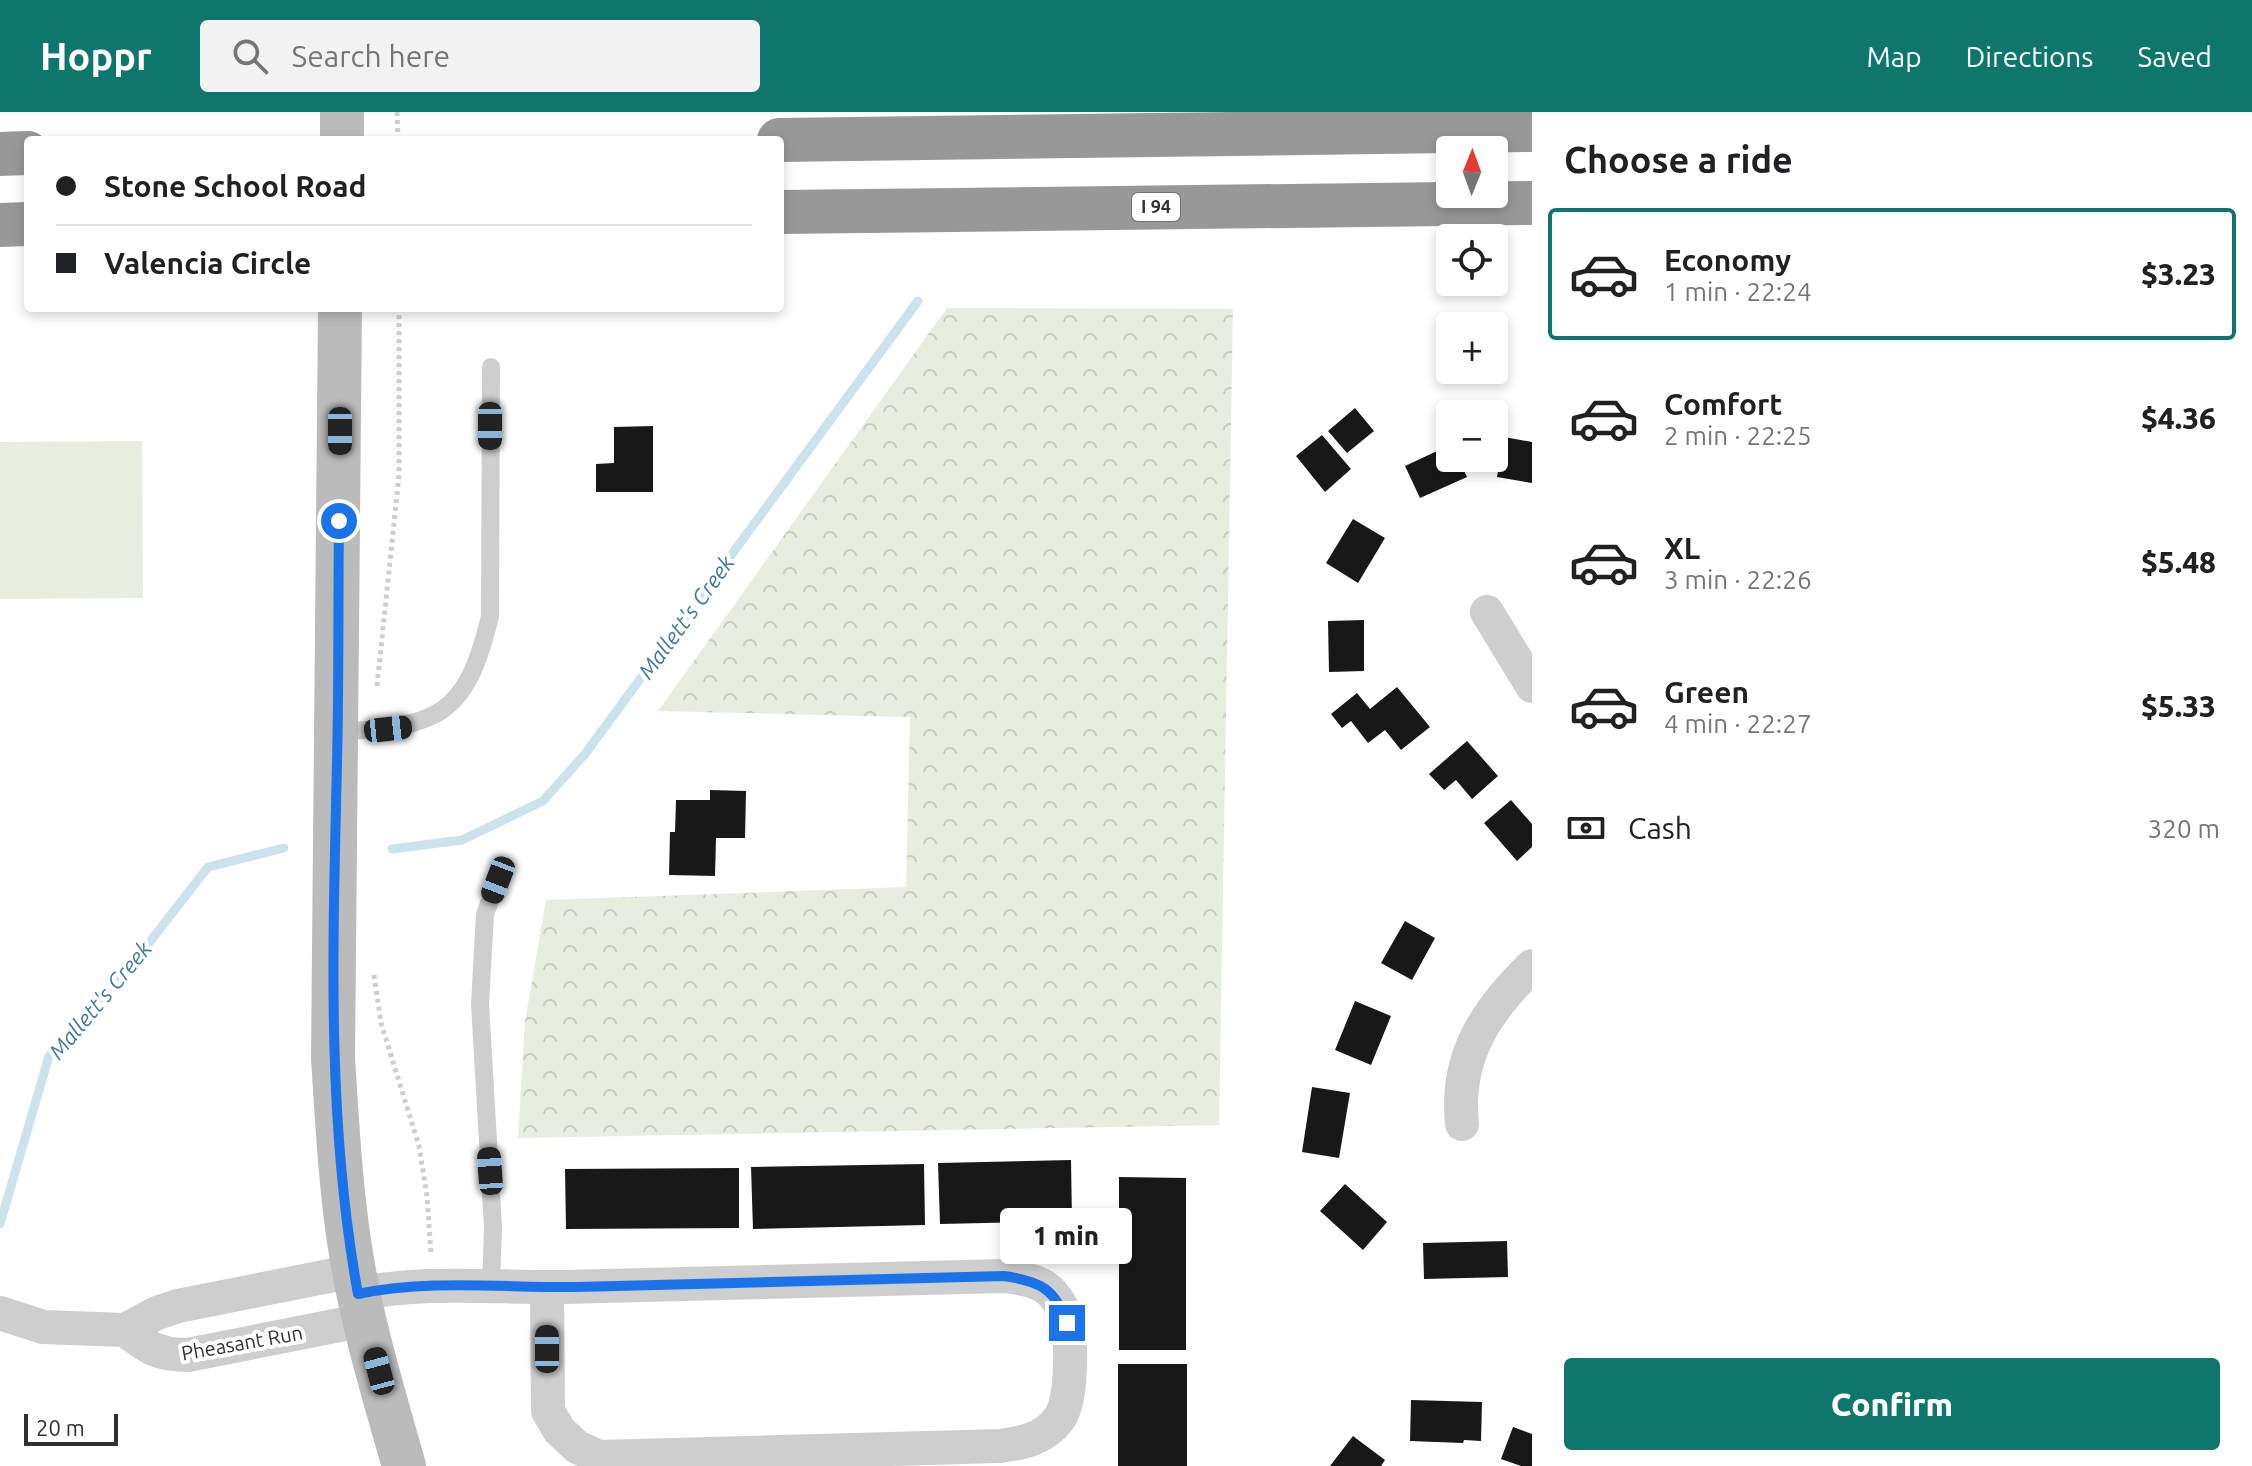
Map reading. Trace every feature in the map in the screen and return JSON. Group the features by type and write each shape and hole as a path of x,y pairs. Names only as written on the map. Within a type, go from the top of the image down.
{"highway":[{"path":"784,140 1532,130"},
{"path":"0,154 24,153"},
{"name":"I 94","path":"784,212 1532,203"},
{"path":"0,225 24,224"}],"main road":[{"path":"342,112 342,136"},
{"path":"340,312 333,1058 339,1154 359,1295 404,1466"}],"street":[{"path":"1487,612 1532,686"},
{"path":"1462,1124 1459,1095 1464,1069 1481,1027 1512,986 1532,966"},
{"path":"0,1313 43,1327 125,1330 178,1306 359,1295 386,1289 1004,1276 1029,1280 1046,1288 1061,1306 1067,1323 1069,1395 1062,1417 1048,1431 1026,1443 599,1457 577,1447 559,1430 548,1411 547,1287"},
{"name":"Pheasant Run","path":"125,1330 166,1355 188,1355 359,1295"}],"lane":[{"path":"338,732 404,727 434,717 459,695 480,655 490,616 491,367"},
{"path":"491,1285 493,1227 480,1004 485,914 498,880"}],"path":[{"path":"397,112 398,136"},
{"path":"378,673 399,475 399,312"},
{"path":"378,997 381,1023 422,1159 431,1267"}],"green space":[{"path":"947,308 1233,309 1219,1125 518,1138 525,1021 546,900 906,887 910,717 658,711"},
{"path":"142,441 143,598 0,599 0,442"}],"building":[{"path":"1355,408 1374,431 1347,453 1328,431"},
{"path":"653,426 653,492 596,492 596,464 614,463 614,427"},
{"path":"1322,435 1351,469 1325,492 1296,456"},
{"path":"1508,438 1532,442 1532,483 1497,477 1498,472 1508,472"},
{"path":"1436,452 1436,472 1465,472 1467,477 1420,498 1405,466"},
{"path":"1353,519 1385,538 1358,583 1326,563"},
{"path":"1364,620 1364,671 1329,672 1328,621"},
{"path":"1397,687 1430,727 1401,750 1385,730 1368,743 1351,721 1342,728 1331,714 1357,693 1370,709"},
{"path":"1467,741 1498,776 1472,799 1456,780 1444,790 1429,774"},
{"path":"710,790 746,791 745,838 716,838 715,876 669,875 670,832 675,832 676,800 710,800"},
{"path":"1511,800 1532,824 1532,847 1517,861 1484,823"},
{"path":"1405,921 1435,938 1412,980 1381,963"},
{"path":"1355,1001 1391,1016 1371,1065 1335,1050"},
{"path":"1312,1087 1350,1093 1339,1158 1302,1152"},
{"path":"1071,1160 1072,1221 940,1224 938,1163"},
{"path":"924,1164 925,1225 753,1229 751,1167"},
{"path":"739,1168 739,1228 566,1229 565,1169"},
{"path":"1119,1177 1186,1178 1186,1350 1119,1350"},
{"path":"1345,1184 1387,1222 1363,1250 1320,1211"},
{"path":"1507,1241 1508,1277 1424,1279 1423,1243"},
{"path":"1118,1364 1187,1364 1187,1466 1118,1466"},
{"path":"1411,1400 1482,1402 1481,1441 1410,1441"},
{"path":"1513,1427 1532,1434 1532,1466 1521,1466 1501,1459"},
{"path":"1353,1436 1385,1460 1381,1466 1330,1466"}],"waterway":[{"name":"Mallett's Creek","path":"392,849 462,840 543,801 585,754 918,301"},
{"name":"Mallett's Creek","path":"0,1224 49,1056 149,943 208,867 284,848"}],"route":[{"path":"339,521 333,1058 339,1154 358,1294 386,1289 491,1285 547,1287 1004,1276 1029,1280 1046,1288 1061,1306 1067,1323"}]}
